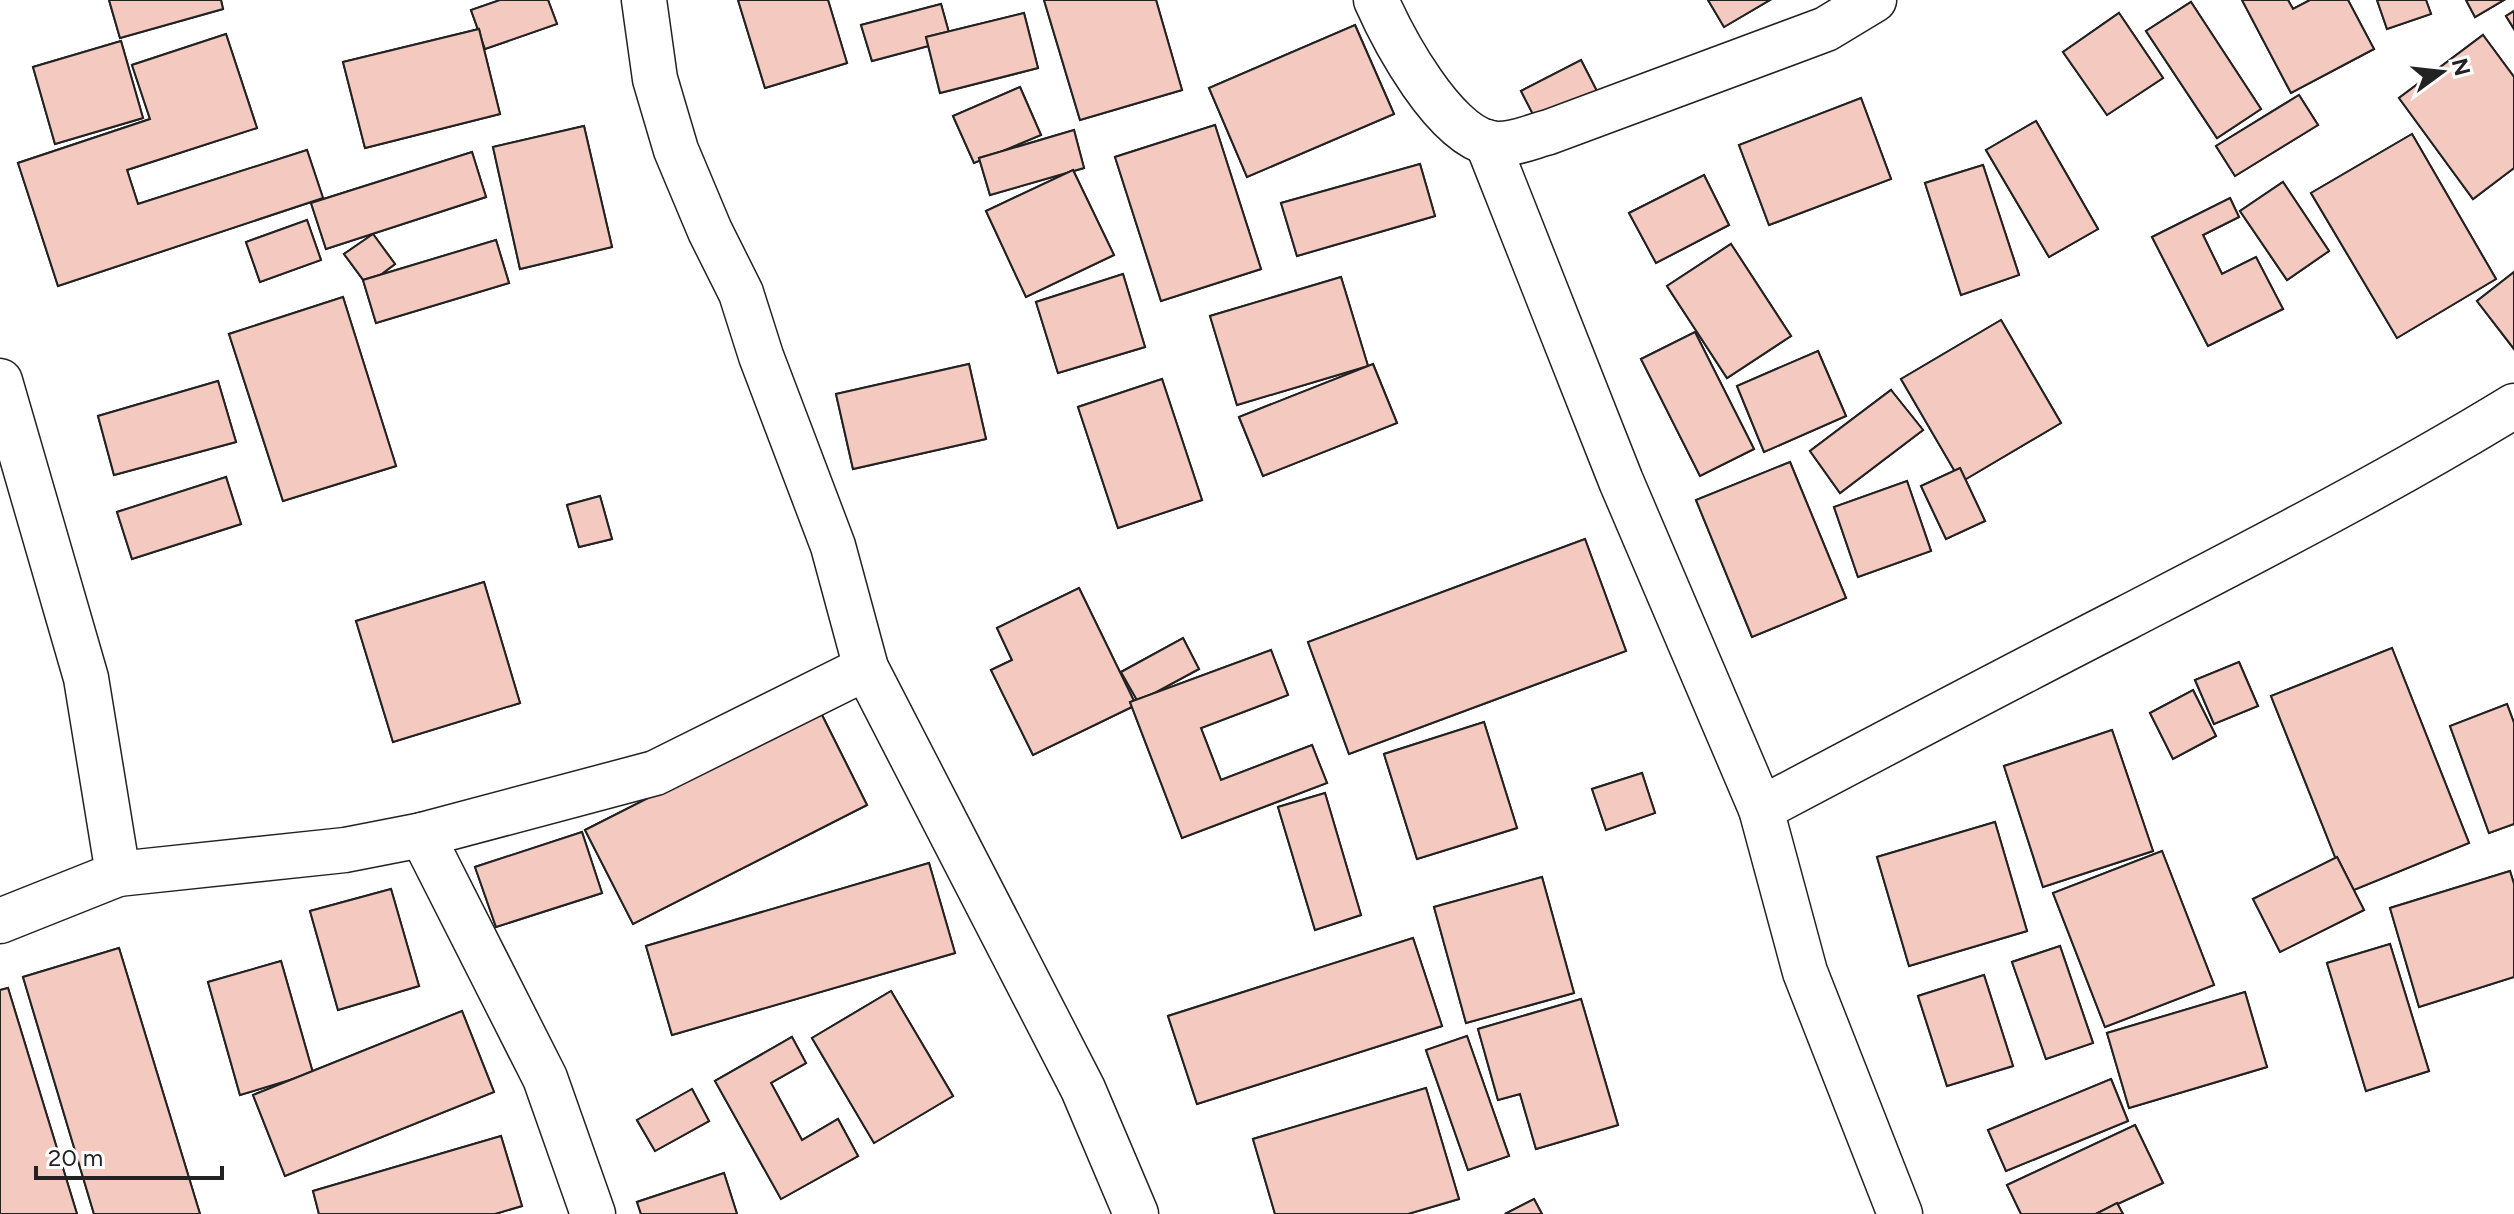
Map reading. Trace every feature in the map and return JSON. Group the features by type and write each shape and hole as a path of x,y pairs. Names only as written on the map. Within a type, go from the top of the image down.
{"street":[{"path":"644,0 655,79 676,150 710,231 741,293 761,356 833,546 866,668 1083,1089 1136,1214"},
{"path":"1376,0 1399,48 1439,107 1472,135 1487,142 1505,144 1549,132 1826,29 1874,0"},
{"path":"1487,142 1621,481 1761,809 1805,972 1900,1214"},
{"path":"0,381 86,678 118,874"},
{"path":"1761,809 2318,519 2514,406"},
{"path":"0,921 118,874 345,850 422,835 655,773 866,668"},
{"path":"422,835 545,1078 593,1214"}],"building":[{"path":"109,0 221,0 223,9 120,38"},
{"path":"109,0 221,0 223,9 120,38"},
{"path":"500,0 548,0 557,24 485,49 471,10"},
{"path":"500,0 548,0 557,24 485,49 471,10"},
{"path":"738,0 828,0 847,63 765,88"},
{"path":"738,0 828,0 847,63 765,88"},
{"path":"1044,0 1156,0 1182,90 1080,120"},
{"path":"1044,0 1156,0 1182,90 1080,120"},
{"path":"1708,0 1770,0 1724,27"},
{"path":"1708,0 1770,0 1724,27"},
{"path":"2242,0 2288,0 2293,9 2310,0 2348,0 2374,49 2291,93"},
{"path":"2242,0 2288,0 2293,9 2310,0 2348,0 2374,49 2291,93"},
{"path":"2377,0 2426,0 2431,14 2387,29"},
{"path":"2377,0 2426,0 2431,14 2387,29"},
{"path":"2466,0 2504,0 2475,17"},
{"path":"2466,0 2504,0 2475,17"},
{"path":"2191,2 2261,109 2217,138 2146,31"},
{"path":"2191,2 2261,109 2217,138 2146,31"},
{"path":"941,4 951,40 872,61 861,25"},
{"path":"941,4 951,40 872,61 861,25"},
{"path":"2514,11 2514,29 2506,16"},
{"path":"2514,11 2514,29 2506,16"},
{"path":"1024,13 1038,68 940,93 926,37"},
{"path":"1024,13 1038,68 940,93 926,37"},
{"path":"2119,13 2163,78 2107,115 2063,52"},
{"path":"2119,13 2163,78 2107,115 2063,52"},
{"path":"1355,25 1394,114 1247,177 1209,88"},
{"path":"1355,25 1394,114 1247,177 1209,88"},
{"path":"479,29 500,114 365,148 343,62"},
{"path":"479,29 500,114 365,148 343,62"},
{"path":"226,34 257,128 127,170 138,204 307,150 323,198 58,286 18,163 150,119 132,65"},
{"path":"226,34 257,128 127,170 138,204 307,150 323,198 58,286 18,163 150,119 132,65"},
{"path":"2483,35 2514,77 2514,168 2473,199 2399,98"},
{"path":"2483,35 2514,77 2514,168 2473,199 2399,98"},
{"path":"121,41 143,118 55,144 33,67"},
{"path":"121,41 143,118 55,144 33,67"},
{"path":"1581,60 1601,99 1541,130 1521,91"},
{"path":"1581,60 1601,99 1541,130 1521,91"},
{"path":"1020,87 1041,135 974,163 953,116"},
{"path":"1020,87 1041,135 974,163 953,116"},
{"path":"2299,95 2318,125 2235,176 2216,146"},
{"path":"2299,95 2318,125 2235,176 2216,146"},
{"path":"1861,98 1891,179 1769,225 1739,145"},
{"path":"1861,98 1891,179 1769,225 1739,145"},
{"path":"2036,121 2098,229 2049,257 1986,150"},
{"path":"2036,121 2098,229 2049,257 1986,150"},
{"path":"1215,125 1261,269 1161,301 1115,157"},
{"path":"1215,125 1261,269 1161,301 1115,157"},
{"path":"584,126 612,247 520,269 493,147"},
{"path":"584,126 612,247 520,269 493,147"},
{"path":"1074,130 1084,168 990,195 979,158"},
{"path":"1074,130 1084,168 990,195 979,158"},
{"path":"2412,134 2496,279 2397,338 2311,193"},
{"path":"2412,134 2496,279 2397,338 2311,193"},
{"path":"472,152 486,197 326,249 311,203"},
{"path":"472,152 486,197 326,249 311,203"},
{"path":"1420,164 1435,216 1297,256 1281,203"},
{"path":"1420,164 1435,216 1297,256 1281,203"},
{"path":"1983,165 2019,275 1961,295 1925,183"},
{"path":"1983,165 2019,275 1961,295 1925,183"},
{"path":"1073,170 1114,255 1026,297 986,211"},
{"path":"1073,170 1114,255 1026,297 986,211"},
{"path":"1704,175 1729,225 1656,263 1629,213"},
{"path":"1704,175 1729,225 1656,263 1629,213"},
{"path":"2283,182 2329,251 2287,280 2240,211"},
{"path":"2283,182 2329,251 2287,280 2240,211"},
{"path":"2230,198 2239,217 2203,235 2222,274 2256,257 2283,309 2208,346 2152,237"},
{"path":"2230,198 2239,217 2203,235 2222,274 2256,257 2283,309 2208,346 2152,237"},
{"path":"307,220 321,260 260,282 246,242"},
{"path":"307,220 321,260 260,282 246,242"},
{"path":"373,234 395,264 367,285 344,254"},
{"path":"373,234 395,264 367,285 344,254"},
{"path":"496,240 509,283 376,323 363,280"},
{"path":"496,240 509,283 376,323 363,280"},
{"path":"1731,244 1791,336 1727,378 1667,286"},
{"path":"1731,244 1791,336 1727,378 1667,286"},
{"path":"2514,272 2514,349 2477,301"},
{"path":"2514,272 2514,349 2477,301"},
{"path":"1123,274 1145,347 1058,373 1036,302"},
{"path":"1123,274 1145,347 1058,373 1036,302"},
{"path":"1341,277 1368,366 1237,405 1210,316"},
{"path":"1341,277 1368,366 1237,405 1210,316"},
{"path":"343,297 396,466 283,501 229,334"},
{"path":"343,297 396,466 283,501 229,334"},
{"path":"2001,320 2061,423 1961,482 1901,379"},
{"path":"2001,320 2061,423 1961,482 1901,379"},
{"path":"1695,332 1754,449 1700,476 1641,359"},
{"path":"1695,332 1754,449 1700,476 1641,359"},
{"path":"1818,351 1846,416 1764,452 1737,386"},
{"path":"1818,351 1846,416 1764,452 1737,386"},
{"path":"969,364 986,439 853,469 836,394"},
{"path":"969,364 986,439 853,469 836,394"},
{"path":"1373,364 1397,423 1263,476 1239,417"},
{"path":"1373,364 1397,423 1263,476 1239,417"},
{"path":"1162,379 1202,500 1118,528 1078,407"},
{"path":"1162,379 1202,500 1118,528 1078,407"},
{"path":"218,381 236,442 114,475 98,416"},
{"path":"218,381 236,442 114,475 98,416"},
{"path":"1891,390 1923,430 1840,493 1810,451"},
{"path":"1891,390 1923,430 1840,493 1810,451"},
{"path":"1790,462 1846,598 1752,637 1696,500"},
{"path":"1790,462 1846,598 1752,637 1696,500"},
{"path":"1960,468 1985,521 1946,539 1921,486"},
{"path":"1960,468 1985,521 1946,539 1921,486"},
{"path":"226,477 241,524 132,559 117,512"},
{"path":"226,477 241,524 132,559 117,512"},
{"path":"1907,481 1931,551 1858,577 1834,507"},
{"path":"1907,481 1931,551 1858,577 1834,507"},
{"path":"600,496 612,539 579,547 567,505"},
{"path":"600,496 612,539 579,547 567,505"},
{"path":"1585,539 1626,651 1349,754 1308,642"},
{"path":"1585,539 1626,651 1349,754 1308,642"},
{"path":"484,582 520,703 393,742 356,621"},
{"path":"484,582 520,703 393,742 356,621"},
{"path":"1079,588 1136,705 1033,755 991,670 1012,660 997,628"},
{"path":"1079,588 1136,705 1033,755 991,670 1012,660 997,628"},
{"path":"1183,638 1199,669 1138,702 1121,672"},
{"path":"1183,638 1199,669 1138,702 1121,672"},
{"path":"2392,648 2469,843 2349,892 2271,696"},
{"path":"2392,648 2469,843 2349,892 2271,696"},
{"path":"1271,650 1288,695 1201,728 1221,780 1312,745 1327,783 1182,838 1130,702"},
{"path":"1271,650 1288,695 1201,728 1221,780 1312,745 1327,783 1182,838 1130,702"},
{"path":"2239,662 2258,706 2214,724 2195,680"},
{"path":"2239,662 2258,706 2214,724 2195,680"},
{"path":"2193,690 2216,736 2173,759 2150,713"},
{"path":"2193,690 2216,736 2173,759 2150,713"},
{"path":"2507,704 2514,723 2514,824 2489,833 2450,726"},
{"path":"2507,704 2514,723 2514,824 2489,833 2450,726"},
{"path":"820,711 867,805 633,924 585,830"},
{"path":"820,711 867,805 633,924 585,830"},
{"path":"1484,722 1517,828 1417,859 1384,754"},
{"path":"1484,722 1517,828 1417,859 1384,754"},
{"path":"2112,730 2153,851 2043,887 2004,766"},
{"path":"2112,730 2153,851 2043,887 2004,766"},
{"path":"1642,773 1655,813 1606,830 1592,789"},
{"path":"1642,773 1655,813 1606,830 1592,789"},
{"path":"1325,793 1361,915 1315,930 1278,807"},
{"path":"1325,793 1361,915 1315,930 1278,807"},
{"path":"1995,822 2027,931 1909,966 1877,857"},
{"path":"1995,822 2027,931 1909,966 1877,857"},
{"path":"582,832 602,893 496,927 475,867"},
{"path":"582,832 602,893 496,927 475,867"},
{"path":"2162,851 2214,985 2105,1027 2053,893"},
{"path":"2162,851 2214,985 2105,1027 2053,893"},
{"path":"2337,857 2364,910 2280,952 2253,899"},
{"path":"2337,857 2364,910 2280,952 2253,899"},
{"path":"929,863 955,953 672,1035 646,946"},
{"path":"929,863 955,953 672,1035 646,946"},
{"path":"2510,871 2514,884 2514,977 2419,1007 2390,908"},
{"path":"2510,871 2514,884 2514,977 2419,1007 2390,908"},
{"path":"1542,877 1574,993 1466,1023 1434,907"},
{"path":"1542,877 1574,993 1466,1023 1434,907"},
{"path":"391,889 419,986 338,1010 310,911"},
{"path":"391,889 419,986 338,1010 310,911"},
{"path":"1413,938 1442,1026 1197,1104 1168,1016"},
{"path":"1413,938 1442,1026 1197,1104 1168,1016"},
{"path":"2390,944 2429,1071 2366,1091 2327,963"},
{"path":"2390,944 2429,1071 2366,1091 2327,963"},
{"path":"2060,946 2093,1043 2046,1059 2012,962"},
{"path":"2060,946 2093,1043 2046,1059 2012,962"},
{"path":"119,948 200,1214 94,1214 23,977"},
{"path":"119,948 200,1214 94,1214 23,977"},
{"path":"281,961 313,1073 240,1095 208,982"},
{"path":"281,961 313,1073 240,1095 208,982"},
{"path":"1984,975 2013,1066 1947,1086 1918,996"},
{"path":"1984,975 2013,1066 1947,1086 1918,996"},
{"path":"8,988 77,1214 0,1214 0,990"},
{"path":"8,988 77,1214 0,1214 0,990"},
{"path":"891,991 953,1096 874,1143 812,1038"},
{"path":"891,991 953,1096 874,1143 812,1038"},
{"path":"2245,992 2267,1067 2129,1108 2107,1033"},
{"path":"2245,992 2267,1067 2129,1108 2107,1033"},
{"path":"1581,999 1618,1125 1536,1149 1520,1094 1498,1100 1478,1029"},
{"path":"1581,999 1618,1125 1536,1149 1520,1094 1498,1100 1478,1029"},
{"path":"462,1011 494,1092 285,1176 253,1095"},
{"path":"462,1011 494,1092 285,1176 253,1095"},
{"path":"1467,1036 1509,1156 1468,1170 1426,1050"},
{"path":"1467,1036 1509,1156 1468,1170 1426,1050"},
{"path":"792,1037 806,1063 771,1083 802,1140 838,1119 858,1156 781,1199 715,1081"},
{"path":"792,1037 806,1063 771,1083 802,1140 838,1119 858,1156 781,1199 715,1081"},
{"path":"2111,1079 2128,1121 2006,1171 1988,1130"},
{"path":"2111,1079 2128,1121 2006,1171 1988,1130"},
{"path":"1426,1088 1459,1199 1408,1214 1275,1214 1253,1139"},
{"path":"1426,1088 1459,1199 1408,1214 1275,1214 1253,1139"},
{"path":"692,1089 709,1121 655,1151 637,1120"},
{"path":"692,1089 709,1121 655,1151 637,1120"},
{"path":"2135,1125 2163,1183 2096,1214 2021,1214 2007,1185"},
{"path":"2135,1125 2163,1183 2096,1214 2021,1214 2007,1185"},
{"path":"501,1136 522,1206 495,1214 319,1214 313,1191"},
{"path":"501,1136 522,1206 495,1214 319,1214 313,1191"},
{"path":"724,1173 737,1214 641,1214 637,1202"},
{"path":"724,1173 737,1214 641,1214 637,1202"},
{"path":"1534,1199 1542,1214 1505,1214"},
{"path":"1534,1199 1542,1214 1505,1214"},
{"path":"2117,1203 2123,1214 2096,1214"},
{"path":"2117,1203 2123,1214 2096,1214"}]}
